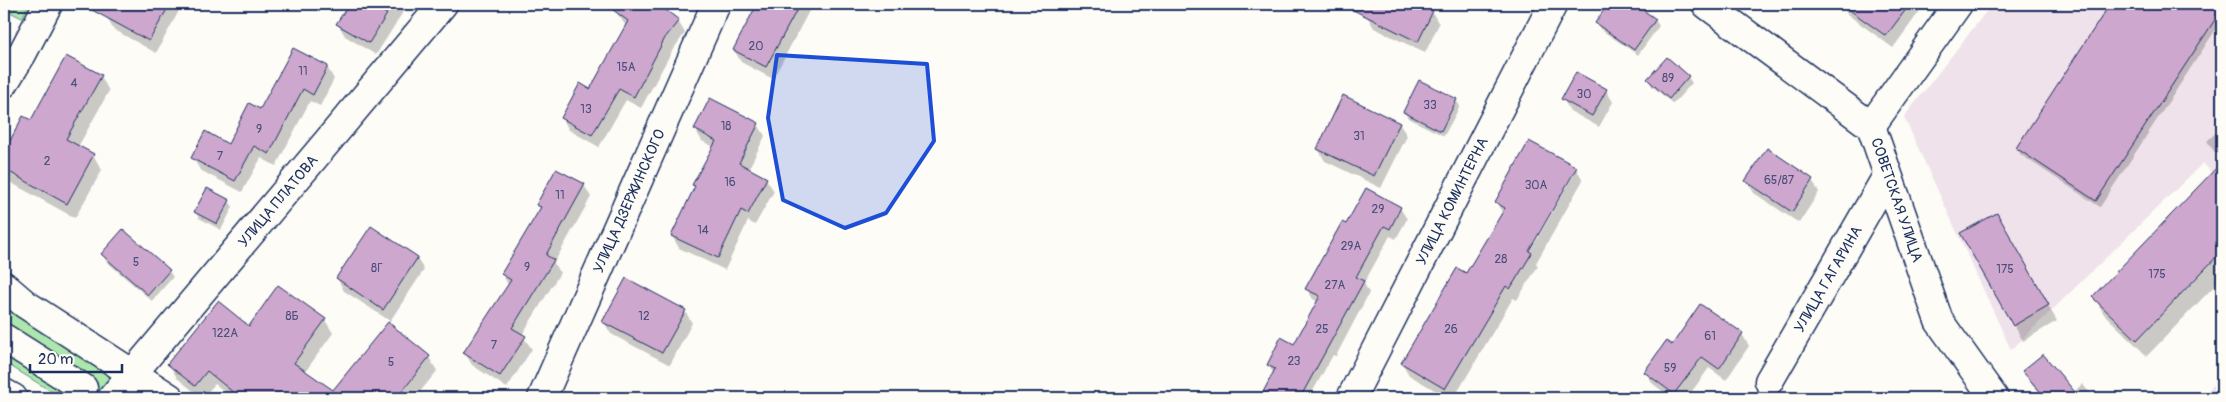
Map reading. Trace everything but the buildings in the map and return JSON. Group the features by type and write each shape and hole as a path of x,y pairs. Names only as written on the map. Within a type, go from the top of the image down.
{"street":[{"path":"4,83 22,54 48,4"},
{"name":"УЛИЦА ПЛАТОВА","path":"112,398 444,4"},
{"name":"УЛИЦА ДЗЕРЖИНСКОГО","path":"542,398 716,4"},
{"name":"УЛИЦА КОМИНТЕРНА","path":"1351,398 1553,4"},
{"name":"СОВЕТСКАЯ УЛИЦА","path":"1706,4 1871,126 1939,321 1994,398"},
{"path":"1871,126 1958,4"},
{"name":"УЛИЦА ГАГАРИНА","path":"1769,382 1887,176"},
{"path":"4,286 25,304 170,398"},
{"path":"4,338 77,393 110,359"},
{"path":"4,393 13,398"}],"highlighted area":[{"path":"777,55 874,63 927,64 934,141 886,213 845,228 783,200 768,118"}],"shaded area":[{"path":"1992,4 2222,4 2222,185 2203,163 2011,350 1904,117"},
{"path":"2222,376 2222,398 2201,398"}],"green space":[{"path":"4,4 29,4 22,18 4,9"},
{"path":"4,306 145,398 62,398 4,362"}]}
